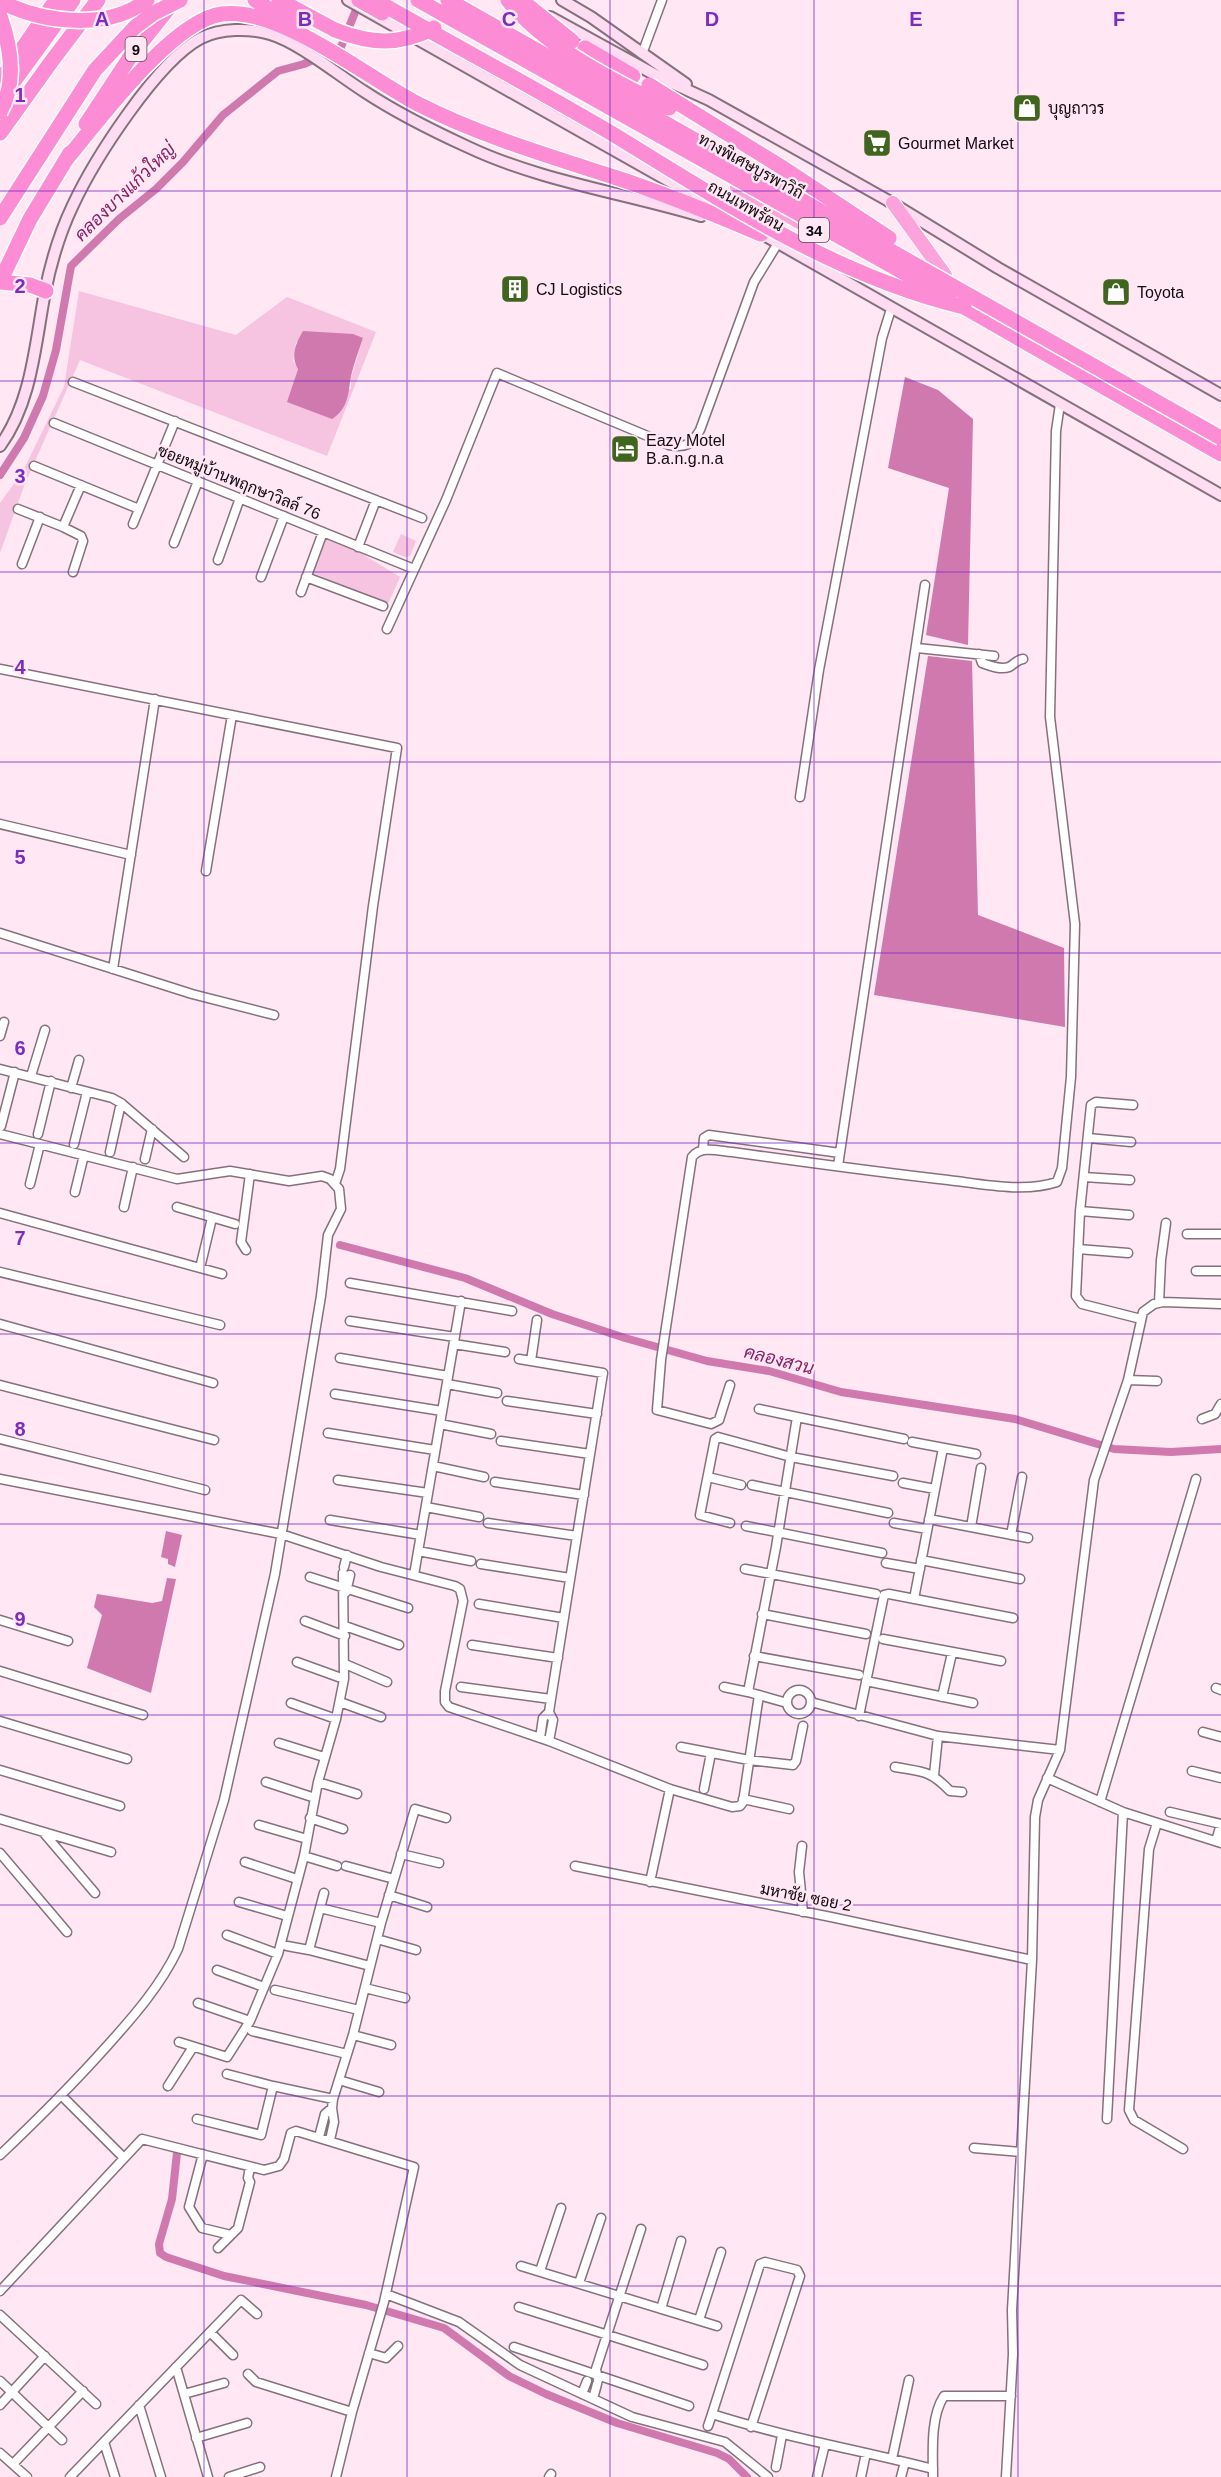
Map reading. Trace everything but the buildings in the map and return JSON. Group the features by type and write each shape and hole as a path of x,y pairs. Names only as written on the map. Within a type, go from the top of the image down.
{"highway":[{"path":"0,100 56,0"},
{"path":"0,81 73,0"},
{"path":"0,133 98,0"},
{"path":"0,1 32,14 79,20 119,15 135,9 147,0"},
{"name":"9","path":"65,161 100,101 175,0"},
{"path":"0,218 95,70 135,27 154,13 180,0"},
{"path":"255,0 277,13 311,40 417,103 530,151 667,195 761,234"},
{"path":"279,0 335,30 369,41 392,42 415,37 432,29 452,16 464,0"},
{"path":"359,0 600,136 646,156"},
{"path":"375,0 755,218 853,269 923,297 968,301"},
{"name":"ถนนเทพรัตน","path":"407,0 703,166 766,205 974,318 1221,460"},
{"name":"ทางพิเศษบูรพาวิถี","path":"418,0 1221,438"},
{"name":"ทางพิเศษบูรพาวิถี","path":"448,0 968,301 1221,453"},
{"name":"34","path":"453,0 1221,430"},
{"path":"508,0 527,21 564,49 665,106 723,130"},
{"path":"519,0 539,48"},
{"path":"519,0 579,45 633,76"},
{"path":"46,291 30,285 0,282 30,219 65,161 155,58 180,35 197,24 221,14 248,15 311,40"},
{"path":"0,16 11,53 7,99 0,112"},
{"path":"649,85 838,203 968,301"},
{"path":"893,203 945,275"}],"main road":[{"name":"ถนนเทพรัตน","path":"348,0 1221,495"},
{"path":"519,0 661,78 709,100 893,203 998,268 1221,395"},
{"path":"562,0 591,17"},
{"path":"571,0 642,54 709,100"},
{"path":"0,446 21,406 30,379 46,291 60,240 72,207 92,167 167,64 185,48 203,37 222,31 245,30 272,34 297,47 367,93 470,148 556,178 654,202 761,234"}],"street":[{"path":"642,54 662,0"},
{"path":"387,629 446,500 496,373 669,446 682,448 691,444 700,430 754,282 778,243"},
{"path":"800,797 822,652 882,338 891,309"},
{"path":"74,382 422,518"},
{"path":"730,1385 719,1420 711,1424 657,1410 663,1346 692,1157 696,1151 703,1149 1028,1187 1046,1186 1058,1182 1062,1168 1071,1077 1075,924 1050,717 1056,431 1060,404"},
{"path":"133,524 175,421"},
{"name":"ซอยหมู่บ้านพฤกษาวิลล์ 76","path":"54,423 414,569"},
{"path":"34,466 139,509"},
{"path":"174,543 198,481"},
{"path":"63,527 81,485"},
{"path":"218,560 240,498"},
{"path":"358,547 376,500"},
{"path":"18,509 81,536 83,542 73,572"},
{"path":"261,577 284,516"},
{"path":"22,564 40,517"},
{"path":"300,592 323,532"},
{"path":"306,577 383,606"},
{"path":"838,1166 925,585"},
{"path":"917,648 994,656"},
{"path":"979,654 982,663 1000,668 1011,666 1017,660 1023,659"},
{"path":"0,669 397,748 373,906 340,1169 335,1184"},
{"path":"113,969 154,699"},
{"path":"206,871 232,715"},
{"path":"0,824 131,855"},
{"path":"0,933 192,994 274,1015"},
{"path":"0,1036 4,1022"},
{"path":"31,1076 45,1029"},
{"path":"71,1088 79,1060"},
{"path":"0,1069 51,1081 122,1103 184,1157"},
{"path":"1,1125 15,1072"},
{"path":"38,1134 51,1081"},
{"path":"74,1144 87,1092"},
{"path":"110,1152 122,1103"},
{"path":"1133,1105 1093,1103 1080,1211 1076,1296 1079,1302 1141,1319"},
{"path":"145,1159 152,1129"},
{"path":"0,1134 177,1179 230,1171 289,1181 322,1176 330,1179 339,1189 341,1209 328,1235 321,1296 275,1575 224,1800 178,1949 170,1968 128,2023 62,2096 0,2155"},
{"path":"703,1149 704,1138 709,1134 840,1153"},
{"path":"1088,1138 1131,1142"},
{"path":"30,1184 40,1144"},
{"path":"75,1192 84,1155"},
{"path":"124,1207 133,1167"},
{"path":"246,1250 242,1242 250,1174"},
{"path":"1084,1177 1130,1180"},
{"path":"177,1207 235,1224"},
{"path":"1080,1211 1129,1215"},
{"path":"0,1213 222,1274"},
{"path":"200,1268 212,1218"},
{"path":"1159,1303 1166,1222"},
{"path":"1187,1234 1221,1234"},
{"path":"1078,1249 1128,1253"},
{"path":"1196,1270 1221,1271"},
{"path":"0,1272 220,1325"},
{"path":"350,1283 512,1311"},
{"path":"414,1575 461,1301"},
{"path":"1006,2477 1011,2396 1012,2310 1032,1960 1035,1817 1038,1800 1060,1750 1082,1557 1094,1480 1106,1439 1128,1380 1143,1312 1148,1307 1159,1303 1221,1304"},
{"path":"531,1361 537,1320"},
{"path":"350,1321 505,1352"},
{"path":"0,1324 213,1383"},
{"path":"340,1358 448,1380 497,1393"},
{"path":"519,1359 603,1372 549,1712 553,1720 544,1740"},
{"path":"1128,1380 1157,1381"},
{"path":"0,1385 214,1440"},
{"path":"335,1394 442,1412"},
{"path":"507,1401 597,1414"},
{"path":"1202,1419 1215,1414 1221,1404"},
{"path":"759,1409 976,1454"},
{"path":"748,1692 786,1491 797,1416"},
{"path":"440,1424 491,1434"},
{"path":"328,1433 435,1450"},
{"path":"730,1523 700,1515 715,1439 718,1437 791,1457 893,1476"},
{"path":"0,1439 205,1490"},
{"path":"501,1442 590,1454"},
{"path":"914,1599 943,1448"},
{"path":"433,1466 484,1477"},
{"path":"971,1527 981,1468"},
{"path":"708,1477 741,1485"},
{"path":"1011,1535 1022,1477"},
{"path":"0,1479 281,1534 455,1586 463,1595 445,1691 445,1702 449,1707 544,1740 670,1789 732,1807 740,1806 743,1798 759,1695"},
{"path":"1100,1802 1196,1479"},
{"path":"338,1480 428,1493"},
{"path":"495,1482 584,1495"},
{"path":"903,1483 935,1489"},
{"path":"752,1485 888,1513"},
{"path":"426,1507 479,1517"},
{"path":"929,1519 1028,1538"},
{"path":"330,1520 421,1535"},
{"path":"894,1522 927,1529"},
{"path":"488,1523 577,1536"},
{"path":"746,1526 882,1553"},
{"path":"418,1551 471,1561"},
{"path":"179,2042 227,2057 250,2020 278,1954 304,1857 324,1757 340,1702 345,1664 344,1591 349,1556"},
{"path":"886,1563 921,1564 1020,1579"},
{"path":"481,1564 570,1578"},
{"path":"745,1569 876,1594"},
{"path":"310,1577 344,1591 408,1608"},
{"path":"859,1716 863,1678 884,1595 1013,1618"},
{"path":"479,1604 564,1618"},
{"path":"762,1614 866,1634"},
{"path":"0,1620 68,1641"},
{"path":"305,1621 345,1636"},
{"path":"345,1626 399,1645"},
{"path":"883,1639 1001,1661"},
{"path":"472,1645 558,1658"},
{"path":"942,1697 952,1653"},
{"path":"754,1656 973,1703"},
{"path":"297,1662 344,1679"},
{"path":"345,1664 387,1682"},
{"path":"0,1671 143,1715"},
{"path":"461,1687 551,1699"},
{"path":"724,1687 787,1703"},
{"path":"801,1690 808,1694 811,1702 808,1709 801,1713 790,1710 787,1703 789,1695 801,1690"},
{"path":"340,1702 381,1717"},
{"path":"811,1702 938,1736 1060,1750"},
{"path":"291,1703 336,1719"},
{"path":"0,1721 127,1760"},
{"path":"681,1747 748,1760 795,1764 803,1725"},
{"path":"1203,1732 1221,1737"},
{"path":"934,1775 938,1736"},
{"path":"279,1743 324,1757"},
{"path":"704,1789 711,1753"},
{"path":"895,1767 934,1775 950,1791 962,1792"},
{"path":"0,1770 120,1806"},
{"path":"1192,1771 1221,1778"},
{"path":"1047,1778 1123,1812 1218,1842 1221,1824 1170,1812"},
{"path":"266,1782 315,1798"},
{"path":"318,1782 357,1794"},
{"path":"650,1882 670,1789"},
{"path":"743,1798 789,1809"},
{"path":"330,2140 334,2122 333,2104 339,2080 353,2035 381,1923 415,1809 446,1818"},
{"path":"1107,2119 1123,1812"},
{"path":"0,1818 111,1852"},
{"path":"310,1818 343,1829"},
{"path":"1157,1823 1149,1849 1129,2110 1134,2120 1183,2148"},
{"path":"260,1825 307,1839"},
{"path":"43,1832 94,1893"},
{"path":"802,1846 799,1872 803,1912"},
{"path":"0,1853 67,1932"},
{"path":"401,1854 439,1863"},
{"path":"304,1857 394,1879"},
{"path":"245,1862 297,1879"},
{"name":"มหาชัย ซอย 2","path":"575,1866 1032,1960"},
{"path":"309,1950 324,1893"},
{"path":"389,1895 427,1907"},
{"path":"239,1902 287,1916"},
{"path":"320,1908 381,1923"},
{"path":"227,1935 278,1954"},
{"path":"377,1939 416,1950"},
{"path":"287,1946 370,1966"},
{"path":"217,1971 264,1987"},
{"path":"365,1988 405,1998"},
{"path":"275,1990 359,2010"},
{"path":"198,2003 250,2020"},
{"path":"252,2031 347,2054"},
{"path":"353,2035 391,2045"},
{"path":"168,2086 193,2047"},
{"path":"227,2074 333,2104"},
{"path":"339,2080 379,2092"},
{"path":"197,2119 261,2134 273,2086"},
{"path":"62,2096 123,2157"},
{"path":"319,2137 326,2114 333,2104"},
{"path":"250,2182 264,2170 279,2166 284,2159 291,2133 296,2131 414,2167 385,2298 336,2477"},
{"path":"0,2291 142,2139 264,2170"},
{"path":"974,2148 1020,2152"},
{"path":"203,2154 189,2207 202,2228 231,2235"},
{"path":"218,2248 238,2228 250,2182 248,2178 250,2167"},
{"path":"540,2271 561,2208"},
{"path":"579,2283 601,2218"},
{"path":"592,2399 594,2377 606,2335 641,2229"},
{"path":"661,2309 681,2241"},
{"path":"699,2320 721,2252"},
{"path":"708,2426 760,2264 765,2262 797,2270 800,2276 751,2427"},
{"path":"521,2266 717,2326"},
{"path":"385,2298 459,2322 520,2365 632,2417 725,2442 768,2477"},
{"path":"70,2477 241,2300 257,2314"},
{"path":"519,2307 703,2365"},
{"path":"1,2318 96,2404"},
{"path":"210,2332 233,2355"},
{"path":"369,2353 386,2358 398,2346"},
{"path":"514,2347 594,2377 689,2406"},
{"path":"0,2405 45,2356"},
{"path":"176,2367 208,2477"},
{"path":"248,2374 256,2382 352,2412"},
{"path":"582,2394 594,2377"},
{"path":"892,2458 909,2380"},
{"path":"0,2381 62,2440"},
{"path":"184,2394 224,2383"},
{"path":"13,2464 83,2391"},
{"path":"712,2414 782,2435 892,2458 933,2473 938,2407 944,2396 952,2394 1011,2396"},
{"path":"139,2405 160,2477"},
{"path":"196,2438 247,2423"},
{"path":"776,2467 782,2435"},
{"path":"104,2442 115,2477"},
{"path":"817,2477 825,2444"},
{"path":"0,2453 27,2476"},
{"path":"861,2477 866,2453"},
{"path":"901,2477 905,2462"},
{"path":"229,2477 260,2467"}],"shaded area":[{"path":"79,291 236,335 287,297 376,332 327,456 80,360 24,486 0,553 0,503 23,471 64,387","holes":["363,338 351,378 351,389 288,402 298,368 293,361 296,342"]},
{"path":"303,331 353,334 363,338 352,371 347,400 342,410 332,419 287,402 298,369 294,359 295,350"},
{"path":"905,377 938,390 973,419 968,645 926,635 949,488 888,468"},
{"path":"401,534 416,541 410,556 405,557 393,552"},
{"path":"326,539 359,552 400,577 388,604 313,573"},
{"path":"928,656 972,661 978,915 1064,948 1065,1027 874,995"},
{"path":"166,1531 182,1535 175,1567 168,1564 168,1559 161,1557"},
{"path":"167,1578 176,1579 151,1693 87,1668 102,1615 94,1607 97,1594 152,1603 162,1601"}],"waterway":[{"name":"คลองบางแก้วใหญ่","path":"0,475 24,438 43,396 56,350 71,266 119,219 156,189 183,162 223,115 278,71 304,64 341,47 360,0"},
{"name":"คลองสวน","path":"340,1245 465,1278 552,1314 707,1361 769,1371 841,1392 1015,1419 1114,1449 1171,1452 1221,1449"},
{"path":"177,2153 172,2199 159,2244 160,2253 166,2257 224,2276 366,2305 444,2328 509,2376 617,2423 717,2453 729,2459 747,2477"}],"place":[{"name":"บุญถาวร","path":"1027,108"},
{"name":"Gourmet Market","path":"877,143"},
{"name":"CJ Logistics","path":"515,289"},
{"name":"Toyota","path":"1116,292"},
{"name":"Eazy Motel B.a.n.g.n.a","path":"625,449"}]}
